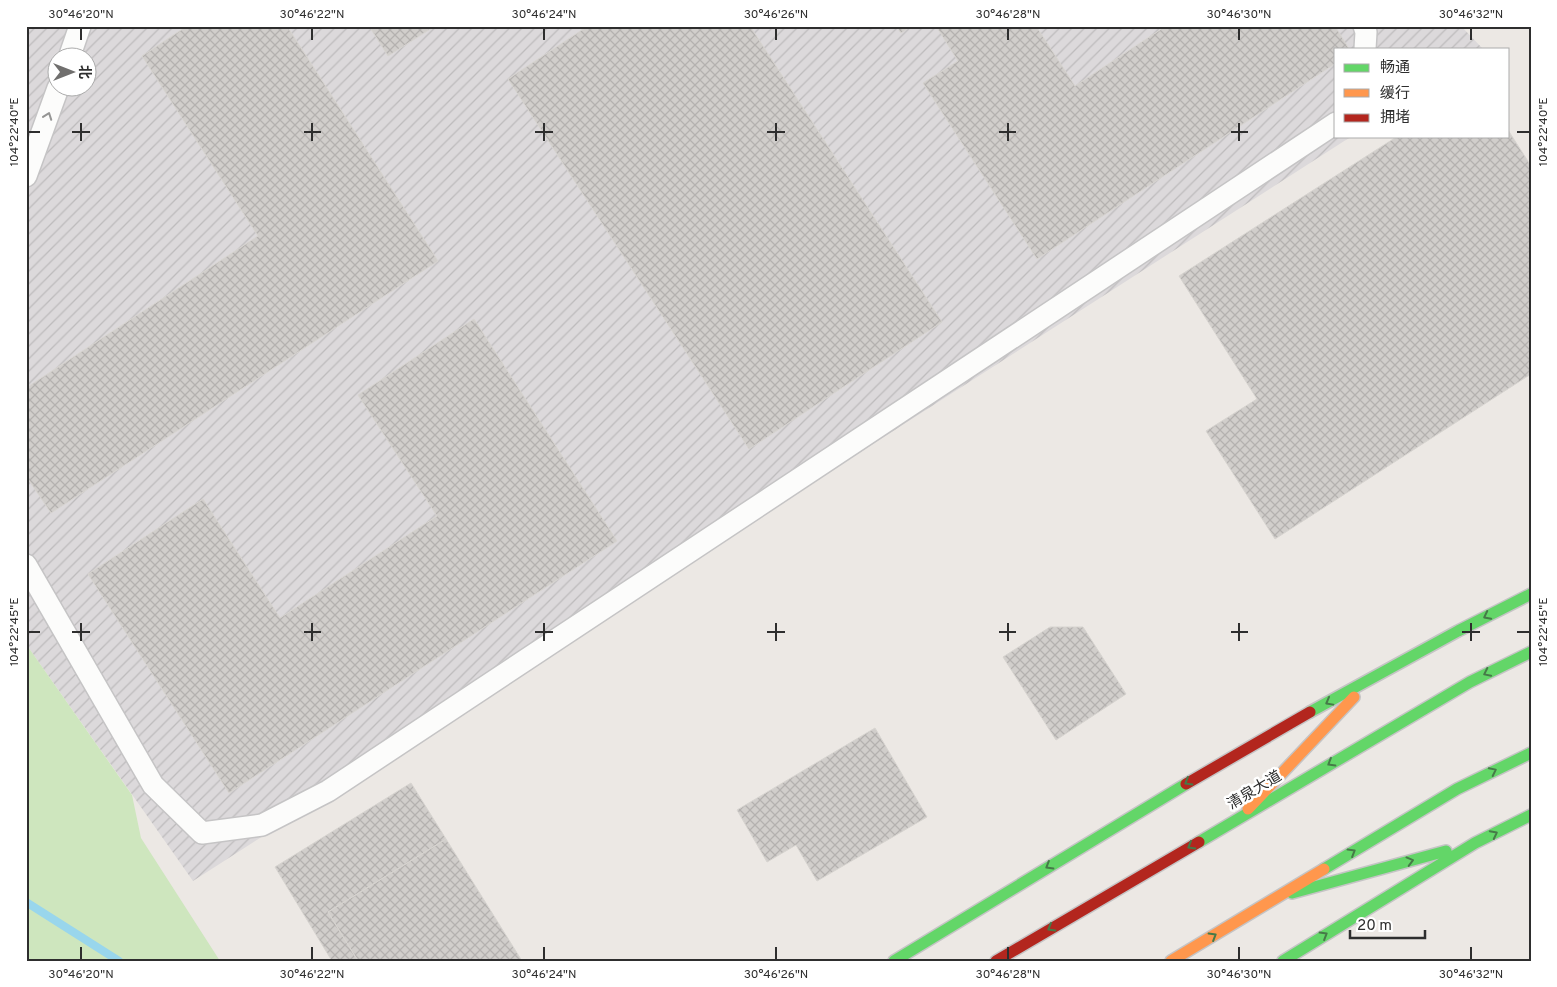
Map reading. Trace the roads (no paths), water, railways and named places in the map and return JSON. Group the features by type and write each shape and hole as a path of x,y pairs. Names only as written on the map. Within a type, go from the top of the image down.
{"street":[{"path":"72,48 80,26"},
{"path":"1364,26 1366,32 1365,48"},
{"path":"26,176 54,98"},
{"path":"26,565 153,785 202,833 262,825 328,791 1334,124"},
{"path":"894,961 1239,751 1531,594"},
{"name":"清泉大道","path":"996,961 1470,682 1531,652"},
{"path":"1239,818 1370,679"},
{"path":"1171,961 1457,788 1531,753"},
{"path":"1282,961 1476,843 1531,815"},
{"path":"1278,896 1476,843"}],"waterway":[{"path":"26,902 119,961"}]}
